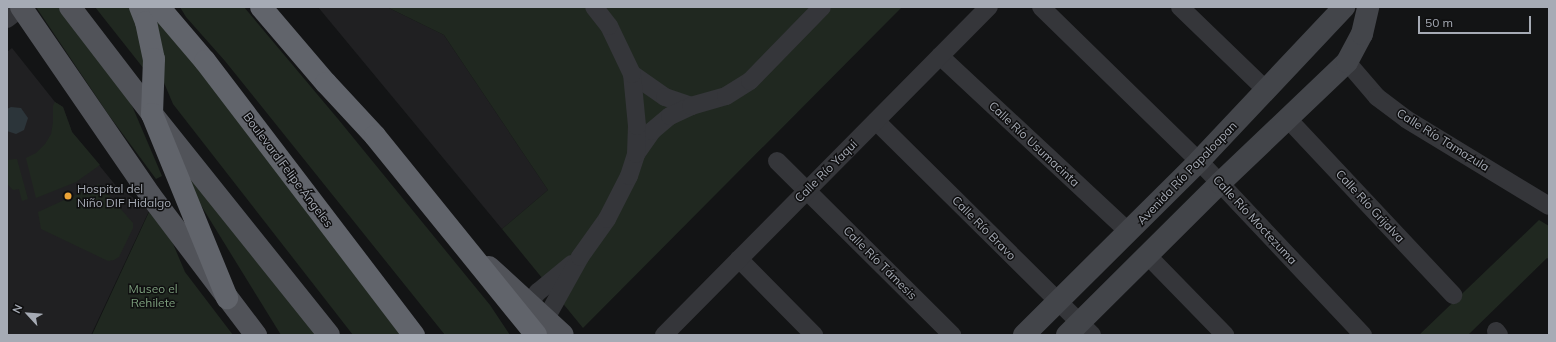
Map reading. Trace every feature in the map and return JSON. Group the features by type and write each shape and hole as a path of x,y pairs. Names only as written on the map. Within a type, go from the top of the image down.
{"highway":[{"path":"140,7 146,22 154,58 152,114 228,298"},
{"name":"Boulevard Felipe Ángeles","path":"159,7 206,61 414,335"},
{"path":"261,7 326,83 375,136 462,243 533,321"}],"main road":[{"path":"70,7 152,114 329,335"},
{"path":"16,11 150,195 256,335"},
{"path":"533,321 563,335"}],"street":[{"path":"594,7 609,26 632,74 637,126 636,154"},
{"path":"533,321 608,218 625,183 636,154 652,131 670,116 691,106 726,96 750,81 822,7"},
{"name":"Calle Río Yaqui","path":"672,332 739,260 989,7"},
{"name":"Calle Río Moctezuma","path":"1041,7 1199,161 1363,335"},
{"path":"1180,7 1267,91"},
{"name":"Avenida Río Papaloapan","path":"1024,335 1199,161 1267,91 1344,7"},
{"path":"1079,331 1147,255 1287,118 1347,62 1362,34 1368,7"},
{"name":"Calle Río Usumacinta","path":"940,56 1129,232"},
{"name":"Calle Río Tamazula","path":"1347,62 1378,97 1406,119 1549,206"},
{"path":"632,74 665,97 691,106"},
{"name":"Calle Río Grijalva","path":"1287,118 1453,295"},
{"name":"Calle Río Bravo","path":"876,121 1058,302 1079,331"},
{"name":"Calle Río Támesis","path":"777,161 808,190 952,335"},
{"path":"1147,255 1225,335"},
{"path":"739,260 814,335"}],"shaded area":[{"path":"318,7 387,7 444,35 548,190 502,229"},
{"name":"Hospital del Niño DIF Hidalgo","path":"12,48 55,102 63,107 72,132 117,187 143,204 149,211 91,335 7,335 7,52"},
{"path":"11,107 21,108 28,118 24,130 16,134 7,131 7,109"}],"green space":[{"path":"36,7 65,7 130,101 162,176 156,179 108,114"},
{"path":"95,7 130,7 142,40 144,69"},
{"path":"180,7 244,7 490,305 510,335 445,335 225,61 186,17"},
{"path":"387,7 902,7 583,328 502,229 548,190 444,35"},
{"path":"148,8 415,335 353,335 173,104 162,78"},
{"path":"55,102 63,107 72,132 100,165 76,182 36,198 26,158 36,153 45,144 51,134 53,106"},
{"path":"17,159 28,199 22,201 19,189 13,190 7,184 7,160"},
{"path":"194,175 322,335 281,335 186,181"},
{"path":"99,184 133,223 133,228 119,257 108,261 41,229 38,212"},
{"name":"Museo el Rehilete","path":"149,212 171,239 185,272 233,335 92,335"},
{"path":"1539,220 1549,226 1549,259 1547,258 1468,335 1419,335"}],"place":[{"name":"Hospital del Niño DIF Hidalgo","path":"68,196"}]}
